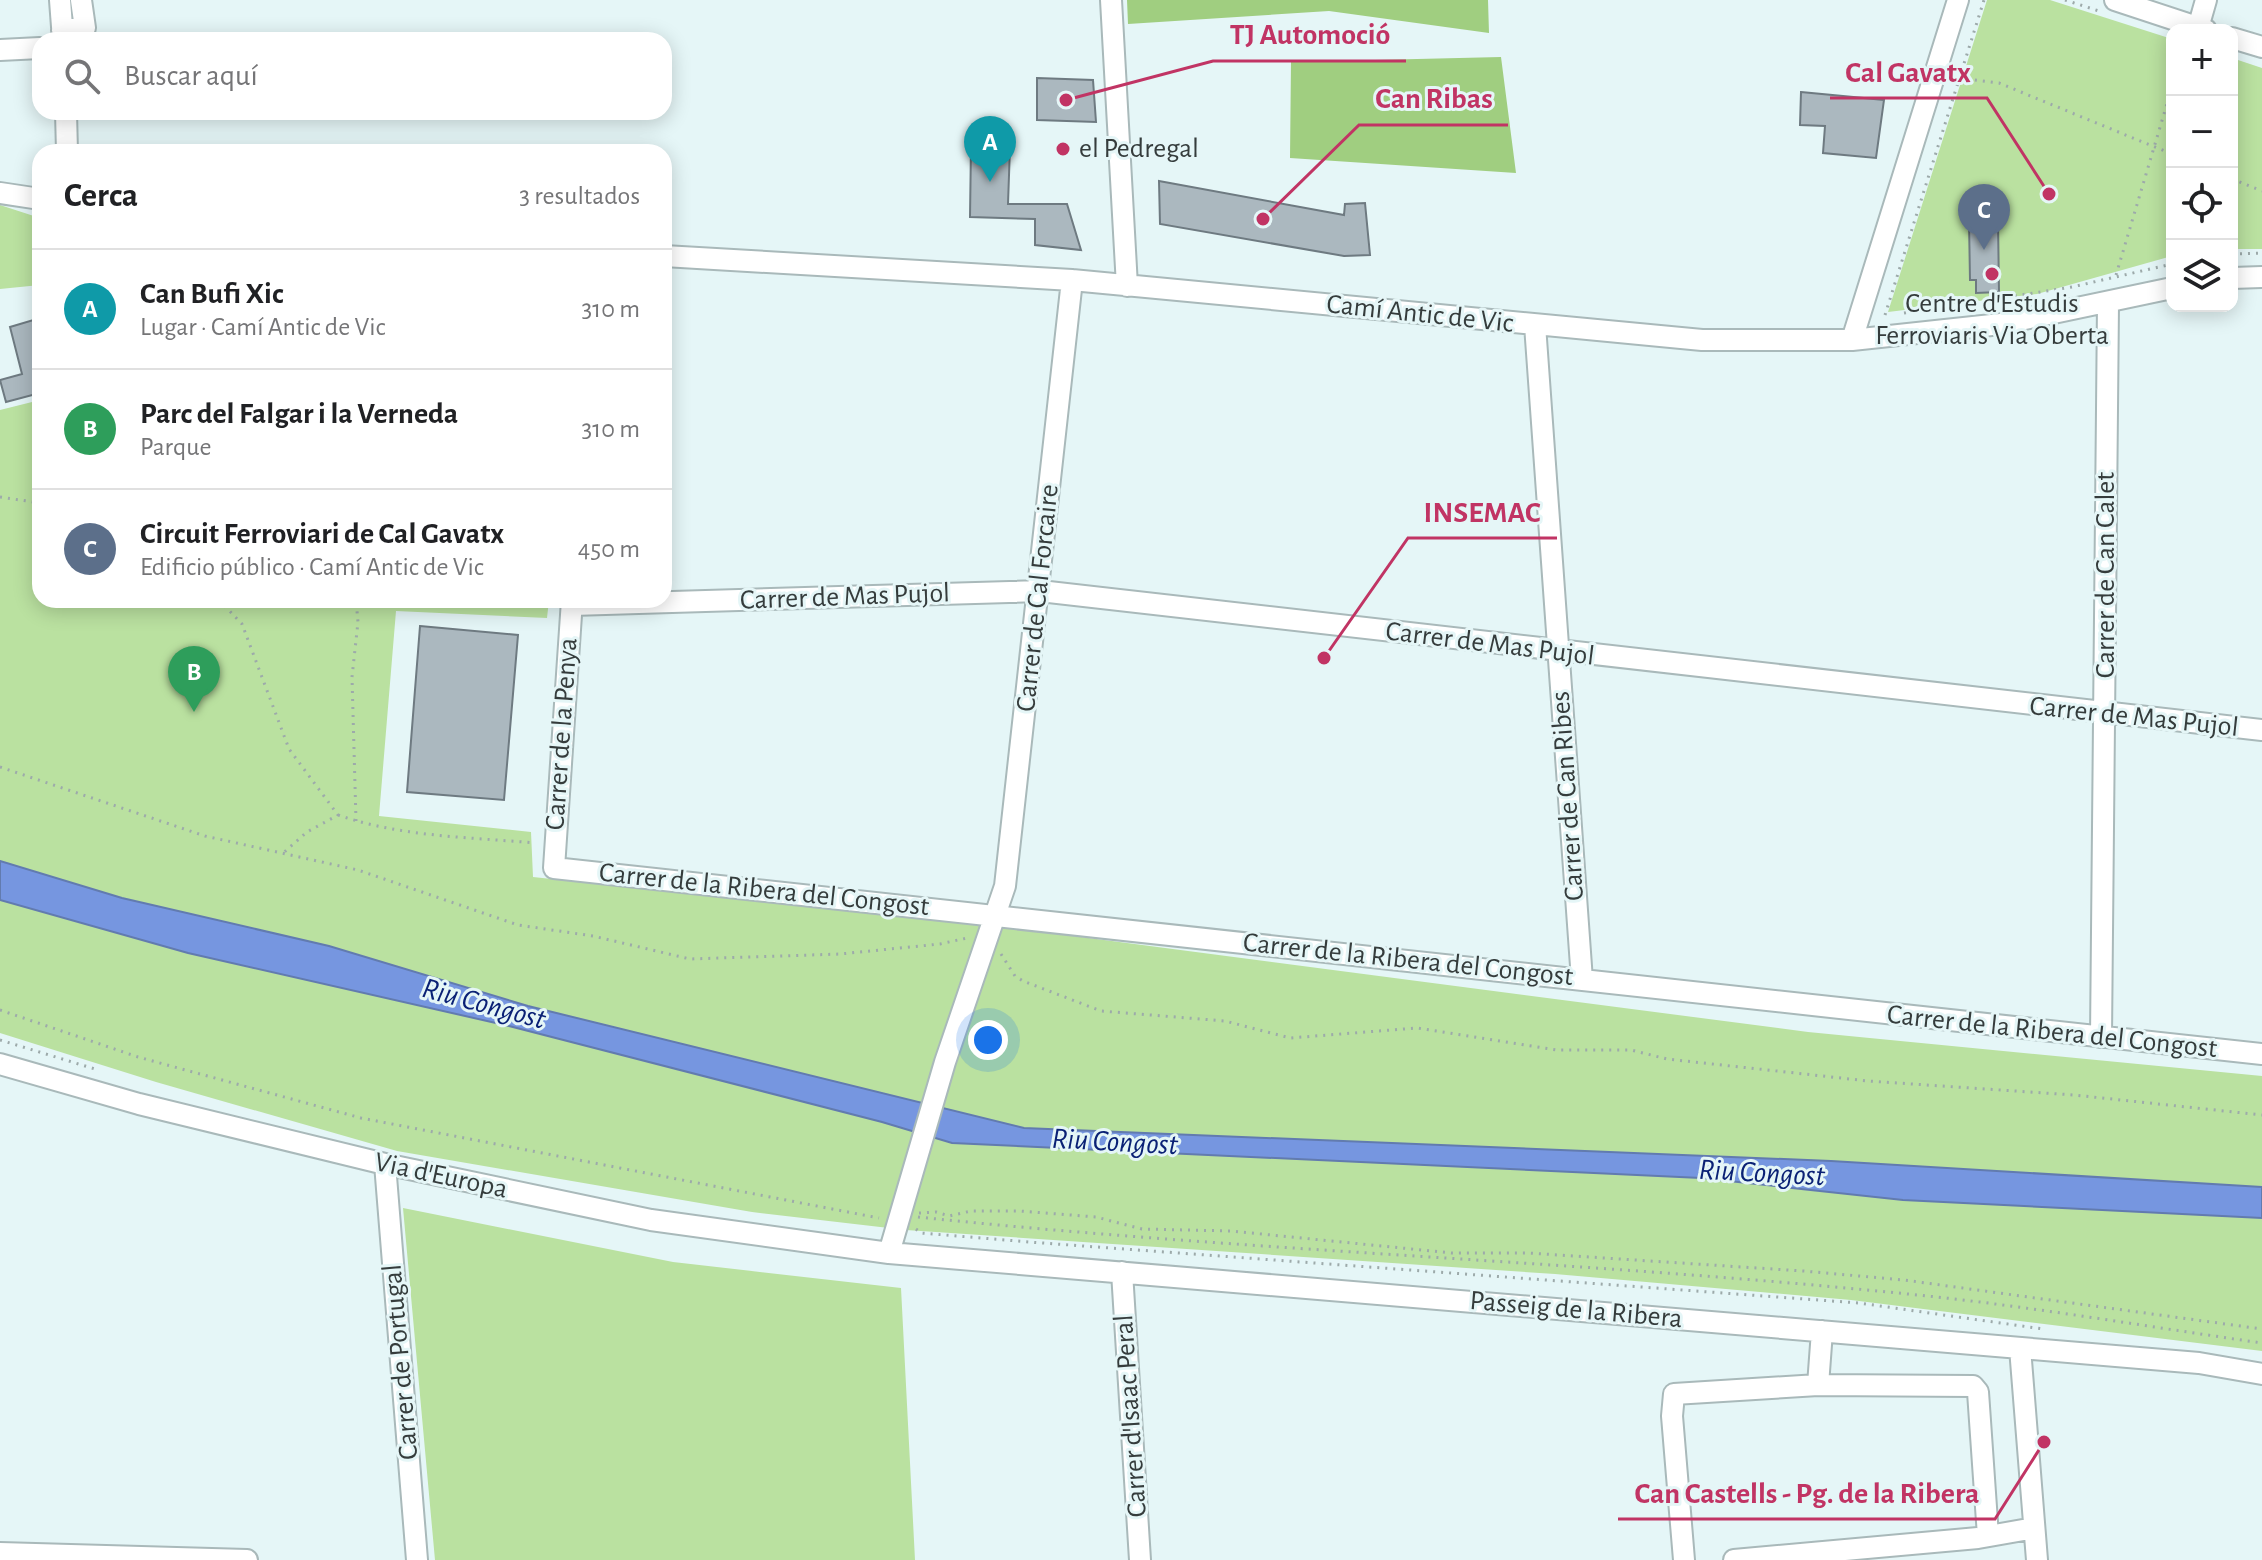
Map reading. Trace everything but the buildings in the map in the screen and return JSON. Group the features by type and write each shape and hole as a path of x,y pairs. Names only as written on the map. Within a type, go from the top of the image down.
{"street":[{"path":"60,0 62,32"},
{"path":"72,32 85,28 81,0"},
{"path":"1111,0 1127,286"},
{"path":"1852,340 1958,0"},
{"path":"2115,0 2187,24"},
{"path":"2203,24 2206,0"},
{"path":"2238,40 2262,47"},
{"path":"0,50 32,48"},
{"path":"66,120 67,144"},
{"path":"0,193 32,198"},
{"name":"Camí Antic de Vic","path":"672,256 1072,280 1702,340 1852,340 2001,324 2166,290"},
{"path":"2238,278 2262,277"},
{"name":"Carrer de Cal Forcaire","path":"889,1253 945,1062 1005,886 1072,280"},
{"name":"Carrer de Can Calet","path":"2101,1037 2108,304"},
{"name":"Carrer de Can Ribes","path":"1535,325 1582,980"},
{"name":"Carrer de Mas Pujol","path":"672,600 1040,591 2105,715 2262,730"},
{"name":"Carrer de la Penya","path":"554,868 572,608"},
{"name":"Carrer de la Ribera del Congost","path":"554,868 993,923 1582,980 2262,1054"},
{"name":"Via d'Europa","path":"0,1064 139,1104 385,1164 651,1220 889,1253"},
{"name":"Carrer de Portugal","path":"385,1164 417,1560"},
{"name":"Passeig de la Ribera","path":"889,1253 2199,1363 2262,1374"},
{"name":"Carrer d'Isaac Peral","path":"1122,1272 1140,1560"},
{"path":"1818,1385 1822,1331"},
{"path":"2020,1348 2037,1560"},
{"path":"1684,1560 1672,1416 1674,1394 1818,1385 1973,1386 1978,1392 1988,1536"},
{"path":"1734,1560 1988,1536 2034,1528"},
{"path":"0,1553 247,1560"}],"path":[{"path":"1984,0 1885,315 2072,287 2166,265"},
{"path":"1959,78 1999,83 2166,151"},
{"path":"2116,275 2169,96"},
{"path":"2238,181 2262,191"},
{"path":"2238,254 2262,253"},
{"path":"0,497 32,502"},
{"path":"227,608 242,624 289,749 338,815 464,840 555,845"},
{"path":"356,821 352,677 357,608"},
{"path":"0,767 205,836 358,870 518,925 593,936 690,959 840,954 940,944 993,923 1015,976 1101,1011 1225,1021 1290,1038 1417,1028 1557,1050 1631,1050 1667,1059 1868,1081 2074,1095 2262,1115"},
{"path":"282,854 307,832 338,815"},
{"path":"0,1010 138,1057 361,1118 881,1218 902,1215"},
{"path":"0,1040 100,1071"},
{"path":"2262,1329 1904,1280 1803,1271 1528,1253 1452,1253 1231,1231 1142,1229 1096,1217 1020,1211 971,1211 949,1216 936,1212 912,1216 1088,1235 1518,1262 1947,1298 2262,1343"},
{"path":"902,1215 921,1233 1859,1303 2045,1329"},
{"path":"902,1215 921,1233"}],"green space":[{"path":"1127,0 1488,0 1489,33 1329,11 1128,24"},
{"path":"1987,0 2050,0 2166,37 2166,258 2037,294 1888,312"},
{"path":"1501,57 1516,173 1290,158 1291,62"},
{"path":"2238,60 2262,68 2262,249 2238,249"},
{"path":"0,205 32,215 32,286 0,289"},
{"path":"32,402 32,608 548,608 547,618 396,611 379,816 531,832 533,877 1020,929 1808,1032 2262,1076 2262,1187 1831,1161 1024,1128 528,1006 329,946 122,898 0,861 0,410"},
{"path":"0,900 188,953 509,1026 882,1122 952,1143 1701,1178 1903,1200 2262,1218 2262,1351 1851,1300 1555,1274 906,1230 752,1212 397,1151 156,1082 0,1033"},
{"path":"403,1208 673,1262 901,1288 915,1560 435,1560"}],"water":[{"name":"Riu Congost","path":"0,861 122,898 329,946 528,1006 1024,1128 1831,1161 2262,1187 2262,1218 1903,1200 1701,1178 952,1143 882,1122 509,1026 188,953 0,900"}],"place":[{"name":"TJ Automoció","path":"1066,100"},
{"name":"el Pedregal","path":"1063,149"},
{"name":"Can Bufi Xic","path":"990,182"},
{"name":"Cal Gavatx","path":"2049,194"},
{"name":"Can Ribas","path":"1263,219"},
{"name":"Circuit Ferroviari de Cal Gavatx","path":"1984,250"},
{"name":"Centre d’Estudis Ferroviaris Via Oberta","path":"1992,274"},
{"name":"INSEMAC","path":"1324,658"},
{"name":"Parc del Falgar i la Verneda","path":"194,712"},
{"name":"Can Castells - Pg. de la Ribera","path":"2044,1442"}]}
